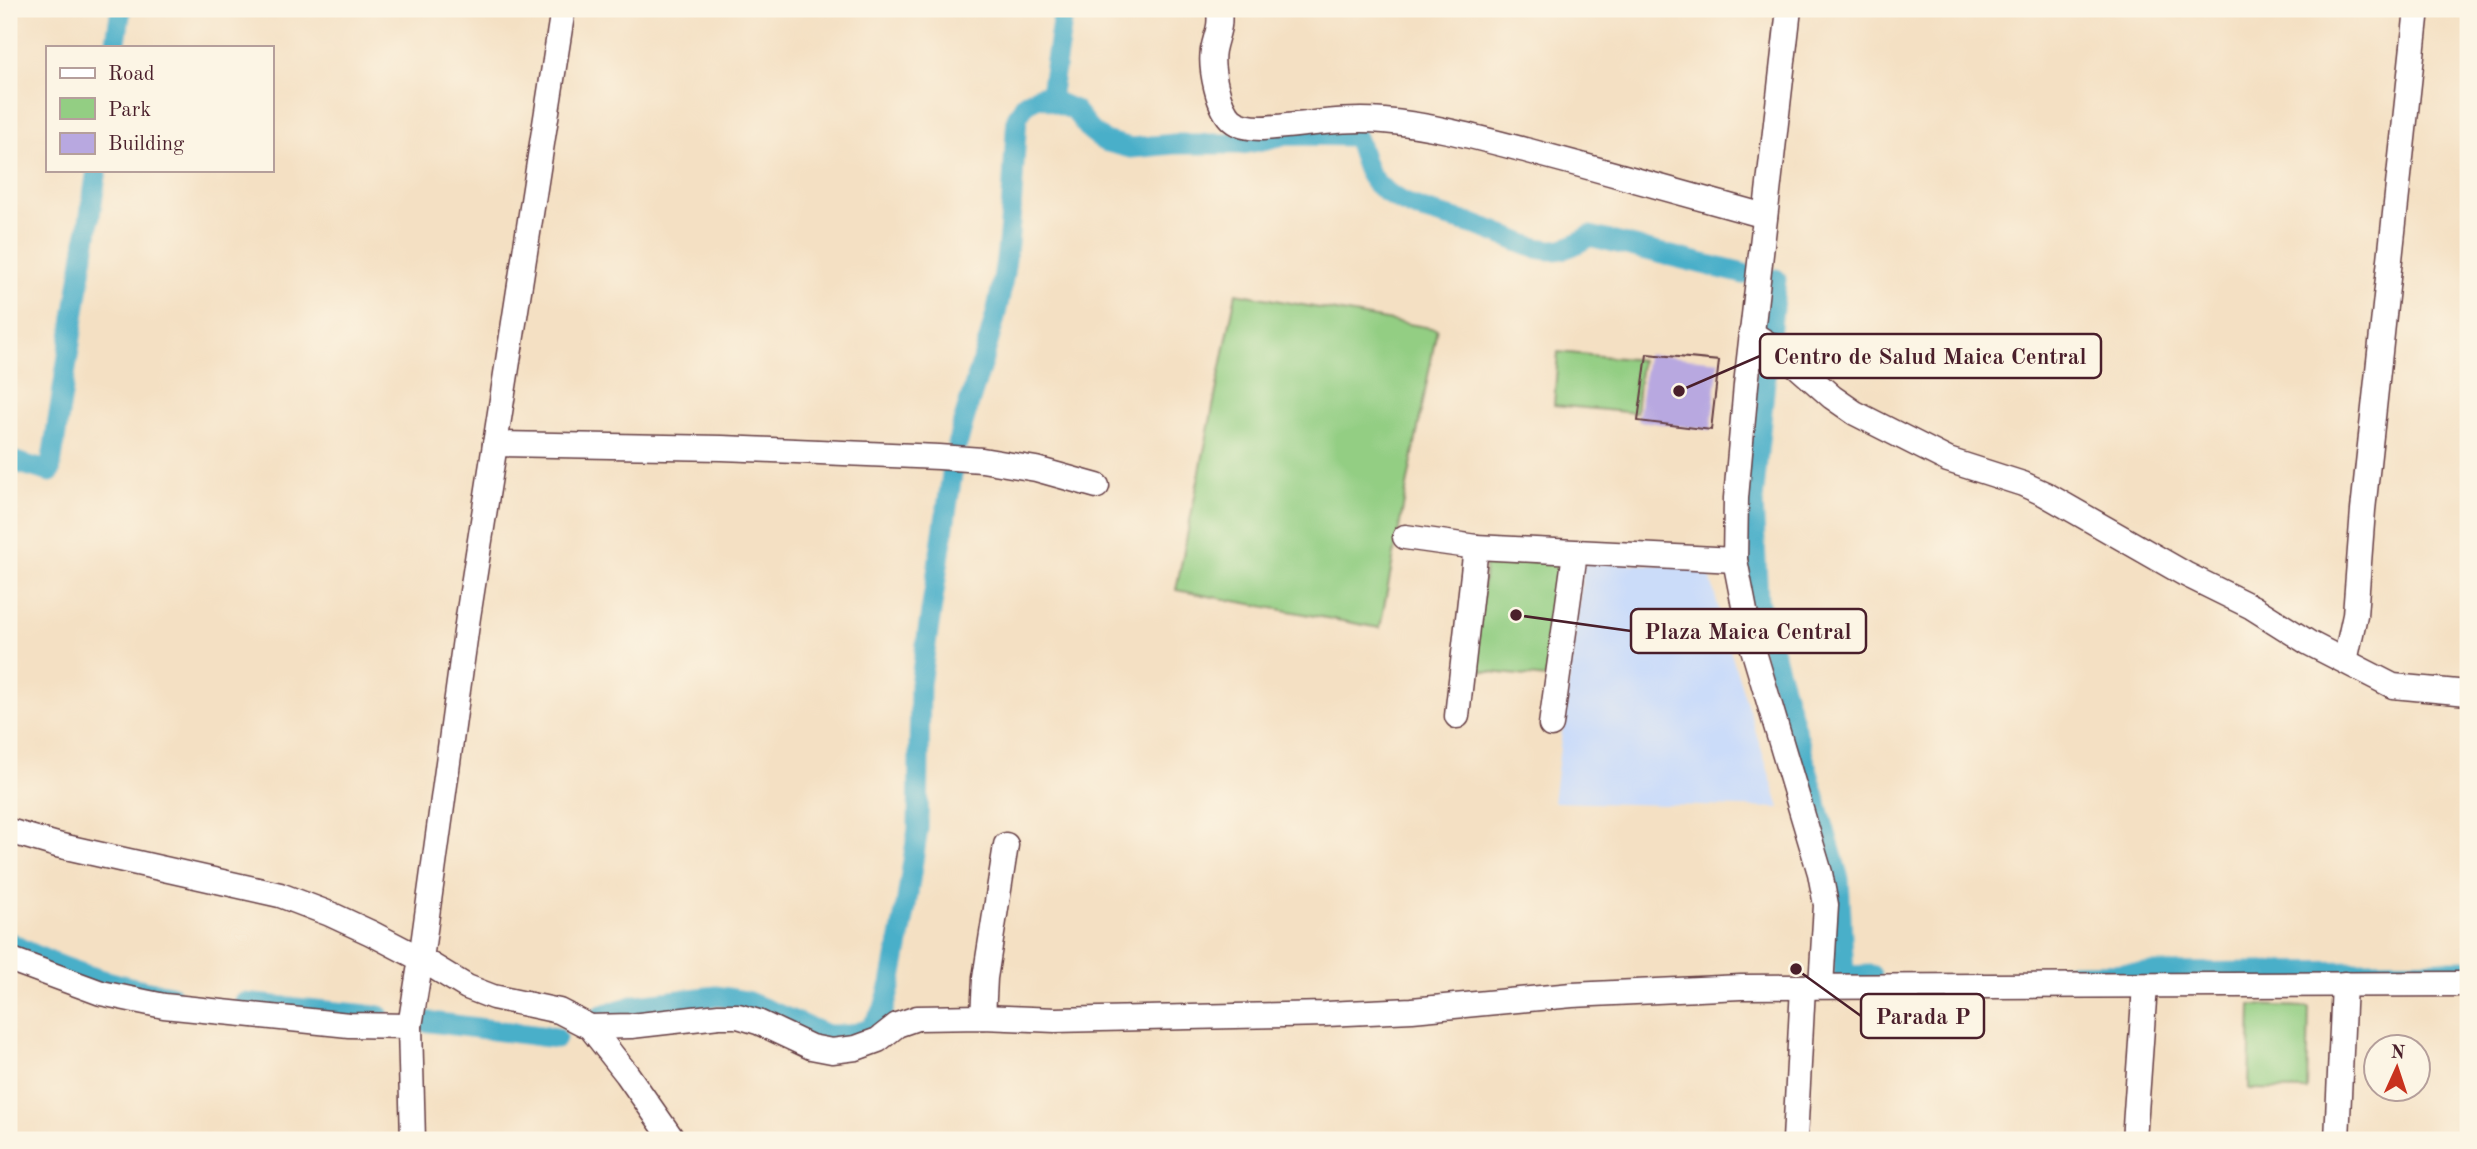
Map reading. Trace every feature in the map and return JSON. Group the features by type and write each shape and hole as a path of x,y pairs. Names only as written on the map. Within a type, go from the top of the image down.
{"street":[{"path":"413,1140 410,1026 468,617 563,9"},
{"path":"1219,9 1221,26 1213,51 1214,76 1222,107 1232,120 1244,127 1261,128 1340,120 1411,124 1459,133 1590,167 1765,216"},
{"path":"1789,9 1751,333 1736,498 1735,560 1751,642 1820,873 1826,905 1812,986 1795,1140"},
{"path":"2339,657 2347,652 2355,615 2363,510 2417,9"},
{"path":"1751,333 1782,352 1832,397 1855,413 1948,460 2023,484 2045,494 2185,573 2252,607 2309,643 2393,686 2468,693"},
{"path":"495,444 722,448 939,457 982,460 1036,469 1097,486"},
{"path":"1405,537 1476,547 1735,560"},
{"path":"1457,716 1476,547"},
{"path":"1550,725 1575,553"},
{"path":"9,831 57,845 280,895 341,918 421,959 467,988 493,997 559,1011 590,1027 673,1140"},
{"path":"984,1017 986,965 1006,845"},
{"path":"9,959 101,993 163,1006 349,1025 410,1026"},
{"path":"2337,1140 2344,984"},
{"path":"590,1027 738,1016 758,1022 811,1047 832,1051 856,1048 878,1040 897,1025 917,1018 1055,1020 1326,1014 1412,1010 1684,988 2468,984"},
{"path":"2134,1140 2145,986"}],"shaded area":[{"path":"1584,562 1708,567 1724,631 1780,808 1553,802"}],"green space":[{"path":"1236,293 1437,329 1380,628 1176,590"},
{"path":"1558,352 1641,360 1636,413 1554,405"},
{"path":"1486,558 1559,562 1561,565 1546,678 1474,670"},
{"path":"2251,1005 2309,1007 2307,1090 2249,1089"}],"building":[{"path":"1647,354 1719,361 1711,430 1638,421"}],"waterway":[{"path":"115,46 121,9"},
{"path":"1050,99 1064,9"},
{"path":"958,442 1002,285 1011,214 1017,118 1026,103 1041,96 1074,110 1090,130 1104,141 1131,148 1174,144 1243,144 1287,135 1355,136 1366,166 1377,184 1402,202 1430,213 1475,225 1543,249 1566,248 1590,236 1744,274"},
{"path":"9,460 50,472 97,172"},
{"path":"1771,327 1776,279"},
{"path":"1767,361 1753,501 1758,601 1839,879 1844,976 1871,975"},
{"path":"602,1015 636,1005 717,996 746,1001 827,1035 850,1035 870,1029 883,1011 905,912 918,829 920,684 953,468"},
{"path":"9,942 87,975 171,995"},
{"path":"2064,974 2468,970"},
{"path":"244,1003 379,1016"},
{"path":"423,1021 556,1038"}],"place":[{"name":"Centro de Salud Maica Central","path":"1679,391"},
{"name":"Plaza Maica Central","path":"1516,615"},
{"name":"Parada P","path":"1796,969"}]}
